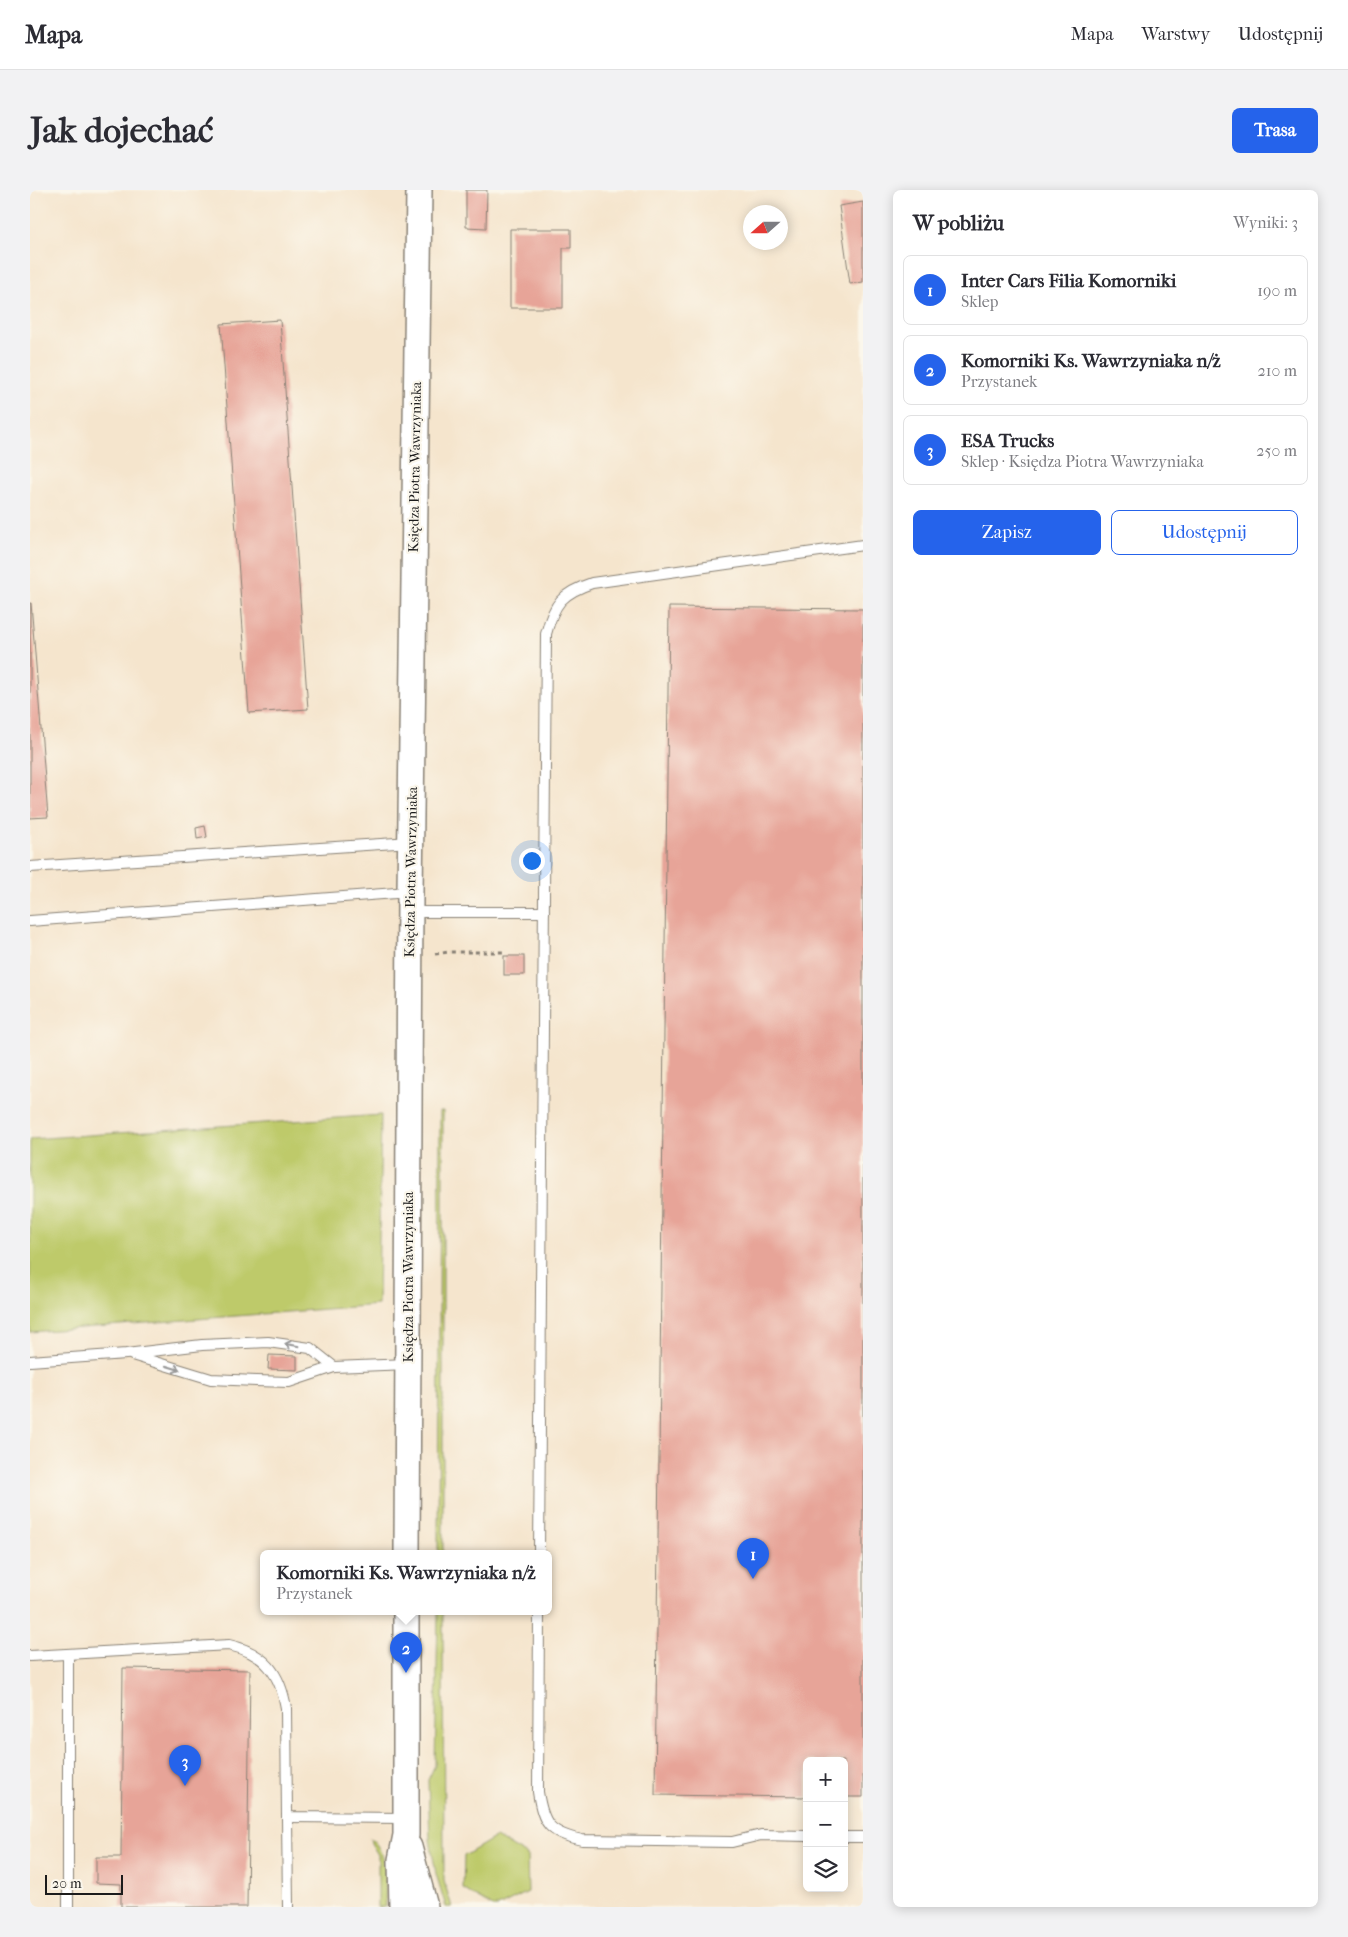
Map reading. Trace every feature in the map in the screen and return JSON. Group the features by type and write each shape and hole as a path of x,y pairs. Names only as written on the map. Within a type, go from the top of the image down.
{"street":[{"name":"Księdza Piotra Wawrzyniaka","path":"407,1550 410,902 419,190"},
{"path":"402,1907 400,1860 406,1826 406,1615"},
{"path":"406,1826 425,1907"}],"lane":[{"path":"539,1550 546,634 550,616 559,600 574,589 592,582 863,545"},
{"path":"30,867 411,842"},
{"path":"30,920 410,902 544,912"},
{"path":"30,1361 126,1354 202,1345 268,1342 310,1348 334,1367"},
{"path":"126,1354 211,1379 288,1382 334,1367 408,1364"},
{"path":"539,1615 538,1792 541,1813 550,1827 565,1836 582,1840 732,1842 761,1836 803,1836"},
{"path":"30,1656 230,1645 247,1649 263,1660 276,1676 283,1691 286,1708 288,1907"},
{"path":"68,1654 68,1907"},
{"path":"287,1817 406,1826"},
{"path":"848,1837 863,1837"}],"path":[{"path":"410,977 428,976 429,962 435,953 503,952"}],"green space":[{"path":"440,1111 443,1111 443,1550 438,1550"},
{"path":"381,1115 378,1305 30,1332 30,1139"},
{"path":"438,1615 443,1615 444,1881 452,1907 446,1907 436,1874 430,1840 428,1780 435,1765"},
{"path":"496,1837 527,1855 528,1892 498,1907 493,1907 463,1889 464,1856"},
{"path":"370,1838 376,1844 383,1860 386,1880 386,1907 378,1907 378,1855"}],"building":[{"path":"466,190 487,190 486,228 466,227"},
{"path":"863,202 863,282 850,284 839,206"},
{"path":"510,229 571,229 571,248 563,248 563,308 510,308"},
{"path":"280,320 308,709 249,713 221,324"},
{"path":"30,603 48,817 30,818"},
{"path":"669,607 863,609 863,1797 848,1797 848,1757 803,1757 803,1797 655,1795"},
{"path":"205,826 207,837 197,839 196,828"},
{"path":"504,956 524,956 524,975 504,975"},
{"path":"269,1355 297,1356 297,1370 268,1369"},
{"path":"123,1668 250,1670 247,1907 121,1907 121,1884 96,1883 96,1857 121,1857"}],"place":[{"name":"Inter Cars Filia Komorniki","path":"753,1579"},
{"name":"Komorniki Ks. Wawrzyniaka n/ż","path":"406,1673"},
{"name":"ESA Trucks","path":"185,1786"}]}
